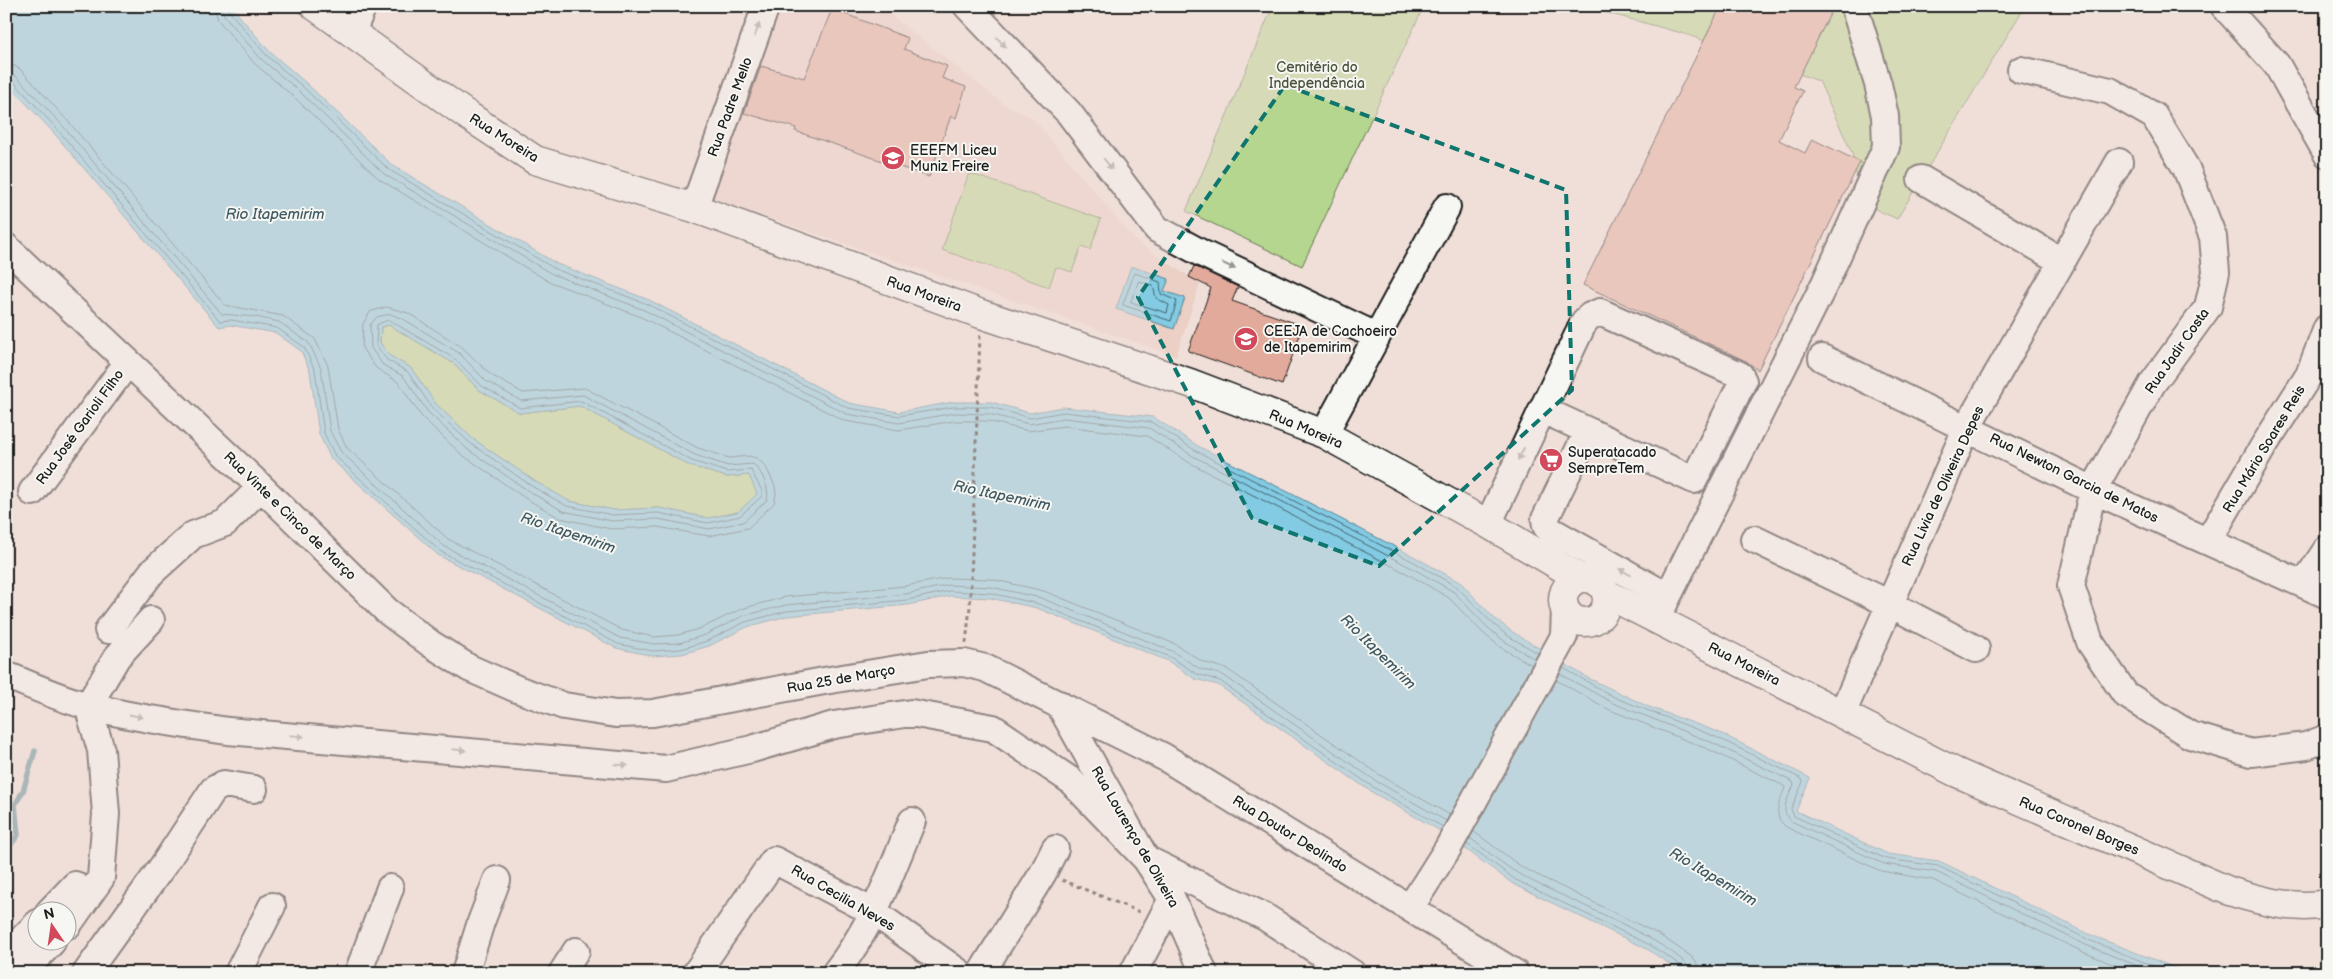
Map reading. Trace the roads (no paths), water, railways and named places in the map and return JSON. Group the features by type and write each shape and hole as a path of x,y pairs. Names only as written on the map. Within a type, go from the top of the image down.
{"main road":[{"name":"Rua Moreira","path":"315,6 467,115 535,160 694,208 981,314 1190,383 1324,434 1548,559 1578,612 1656,610 1842,714"},
{"name":"Rua Coronel Borges","path":"1842,714 1954,772 2229,891 2267,903 2315,906 2327,904"}],"street":[{"path":"352,32 363,6"},
{"name":"Rua Padre Mello","path":"694,208 766,6"},
{"path":"967,6 1069,113 1157,228 1201,253 1376,336"},
{"path":"1588,431 1545,519 1546,526 1656,610 1825,283 1886,147 1885,116 1878,84 1854,6"},
{"path":"2224,6 2277,65 2327,154"},
{"name":"Rua Jadir Costa","path":"2021,70 2110,91 2154,116 2186,168 2213,237 2216,272 2208,307 2152,384 2093,490 2071,586 2090,642 2125,694 2190,734 2251,753 2306,746 2327,738"},
{"name":"Rua Livia de Oliveira Depes","path":"1842,714 1967,427 2119,162"},
{"path":"1921,179 2061,261"},
{"path":"1324,434 1447,207"},
{"name":"Rua Vinte e Cinco de Março","path":"6,247 262,487 387,611 431,644 469,668 518,690 564,706 616,714"},
{"path":"1488,524 1584,322 1590,316 1600,312 1740,375 1743,381 1694,480 1543,410"},
{"name":"Rua Mário Soares Reis","path":"2208,541 2263,447 2318,379 2327,328"},
{"name":"Rua Newton Garcia de Matos","path":"1822,358 2093,490 2315,590"},
{"name":"Rua José Garioli Filho","path":"32,492 128,362"},
{"path":"108,630 152,572 193,535 224,522 262,487"},
{"path":"1754,539 1890,604 1976,648"},
{"path":"2315,590 2327,549"},
{"path":"1410,908 1448,848 1578,612"},
{"path":"78,911 101,878 106,814 101,750 88,706 117,657 151,620"},
{"name":"Rua 25 de Março","path":"616,714 653,713 928,664 964,663 985,668 1007,677 1059,704"},
{"path":"6,675 52,694 88,706 174,723 228,730 666,770 752,749 834,725 911,713 994,728 1070,780 1146,859 1265,916 1352,973"},
{"name":"Rua Lourenço de Oliveira","path":"1059,704 1146,859 1166,910 1204,973"},
{"name":"Rua Doutor Deolindo","path":"1059,704 1164,757 1515,973"},
{"path":"86,973 165,862 212,790 224,784 254,789"},
{"path":"835,973 849,956 875,913 912,821"},
{"path":"982,973 1043,873 1055,849"},
{"name":"Rua Cecilia Neves","path":"696,973 774,860 875,913 960,973"},
{"path":"465,973 497,880"},
{"path":"58,902 75,884"},
{"path":"358,973 390,888"},
{"path":"238,973 272,906"},
{"path":"1133,973 1166,910"},
{"path":"6,955 28,933"},
{"path":"562,973 576,951"},
{"path":"26,973 26,969 42,952"}],"water":[{"name":"Rio Itapemirim","path":"6,6 231,6 269,51 305,82 392,165 557,264 649,300 849,403 899,412 953,402 991,402 1030,413 1063,407 1153,417 1198,446 1417,558 1461,583 1494,618 1511,631 1586,677 1649,707 1718,732 1810,778 1796,811 1888,854 1939,861 2091,935 2188,973 1683,973 1647,949 1513,884 1444,833 1370,791 1218,685 1195,679 1168,661 1037,608 990,598 950,596 908,605 787,616 747,627 709,646 682,654 653,656 616,648 438,555 331,459 319,434 310,371 301,351 276,333 230,325 219,327 53,132 6,82","holes":["389,325 453,363 479,390 520,413 580,406 690,466 727,477 749,475 757,494 738,512 708,518 659,508 614,510 569,501 536,482 473,439 436,404 411,368 390,356 380,343 381,327"]},
{"path":"1131,266 1169,279 1164,291 1185,298 1174,329 1116,309"}],"waterway":[{"path":"6,851 18,835 15,805 23,791 35,751"}],"place":[{"name":"EEEFM Liceu Muniz Freire","path":"893,158"},
{"name":"CEEJA de Cachoeiro de Itapemirim","path":"1246,339"},
{"name":"Superatacado SempreTem","path":"1551,460"}],"park label":[{"name":"Cemitério do Independência","path":"1317,76"}]}
